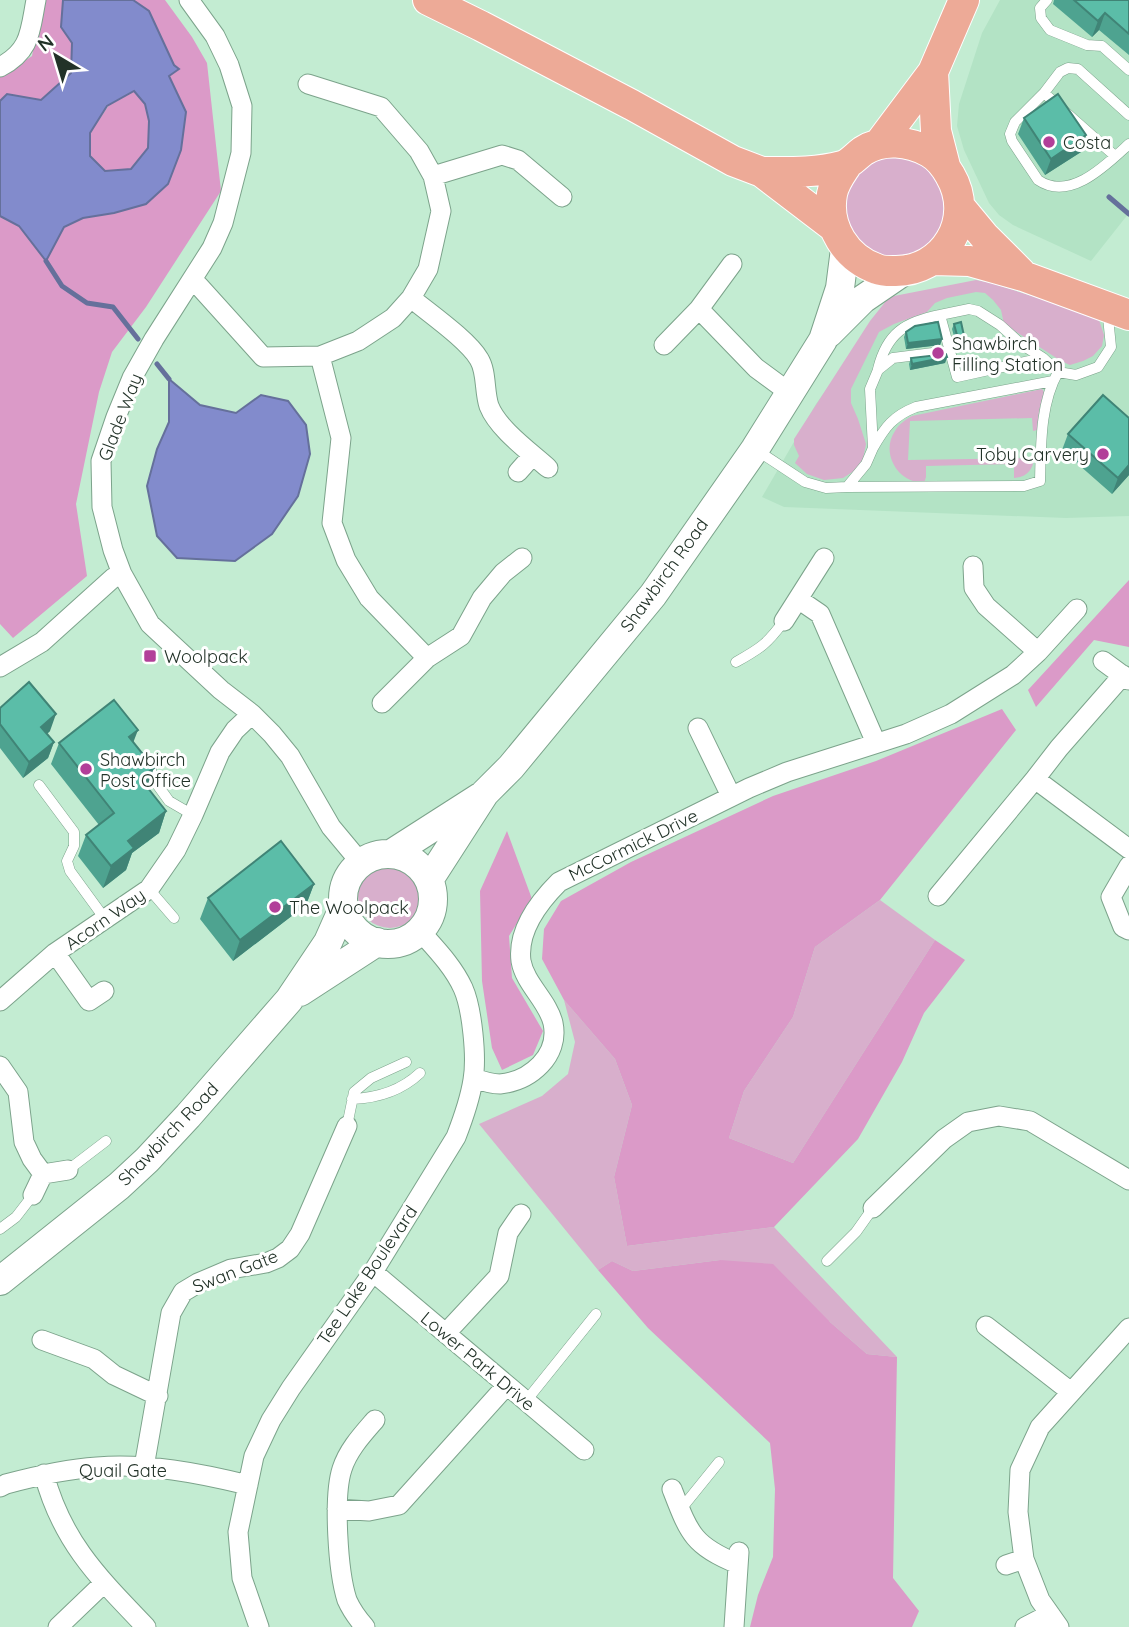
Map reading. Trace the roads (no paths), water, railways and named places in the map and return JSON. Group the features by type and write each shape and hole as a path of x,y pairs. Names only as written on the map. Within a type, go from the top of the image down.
{"main road":[{"path":"428,0 632,105 733,161 762,172 839,238 864,264 881,270 904,271 918,268 933,260 948,245 957,227 960,207 957,185 946,166 936,131 933,72"},
{"path":"879,144 933,72 964,0"},
{"path":"839,238 831,210 832,193 846,166 865,150 879,144 899,142 915,145 932,153 946,166"},
{"path":"762,172 809,172 846,166"},
{"path":"960,207 1023,276"},
{"name":"Shawbirch Road","path":"823,340 841,288 839,238"},
{"path":"933,260 970,261 1023,276 1124,313"},
{"name":"Shawbirch Road","path":"429,880 485,793 511,767 653,595 755,449 823,340 863,299 904,271"},
{"name":"Shawbirch Road","path":"391,854 485,793"},
{"path":"391,854 403,856 423,870 433,891 431,912 420,931 407,939 392,943 377,942 355,929 344,906 344,894 346,882 361,863 370,858 391,854"},
{"name":"Shawbirch Road","path":"0,1281 119,1186 188,1116 289,1000 328,942 344,906"},
{"name":"Shawbirch Road","path":"289,1000 377,942"}],"street":[{"path":"0,67 13,61 28,41 36,0"},
{"name":"Glade Way","path":"189,0 215,36 229,65 242,106 241,153 223,223 212,248 154,339 132,378 116,416 101,461 102,507 122,573 150,624 272,734 290,756 331,827 361,863"},
{"path":"192,281 263,357 320,356 358,341 393,318 411,298 428,269 441,212 433,176 419,151 381,107 308,84"},
{"path":"433,176 502,155 518,160 562,197"},
{"path":"664,345 699,309 732,264"},
{"path":"411,298 463,341 480,359 489,405 496,419 541,461 518,472"},
{"path":"699,309 757,368 790,393"},
{"path":"320,356 341,438 331,523 346,560 369,598 426,658"},
{"path":"382,703 426,658 460,636 482,597 503,573 522,558"},
{"path":"784,621 824,558"},
{"path":"973,566 974,588 986,606 1038,652"},
{"path":"0,667 43,642 113,578 122,573"},
{"path":"799,599 820,614 877,743"},
{"name":"McCormick Drive","path":"474,1078 500,1084 529,1075 544,1061 552,1043 553,1024 527,976 522,961 522,943 533,913 543,897 559,882 731,796 787,772 905,734 951,714 1013,675 1077,609"},
{"path":"938,896 1059,748 1126,678 1103,661"},
{"name":"Acorn Way","path":"0,1001 55,953 149,889 176,850 219,752 235,730 252,714"},
{"path":"698,728 731,796"},
{"path":"1035,779 1129,849"},
{"path":"1129,866 1111,897 1124,927 1129,930"},
{"name":"Tee Lake Boulevard","path":"259,1627 242,1578 238,1532 254,1456 271,1420 291,1388 373,1272 456,1137 474,1078 471,1022 463,989 452,970 420,931"},
{"path":"55,953 89,1001 104,990"},
{"path":"0,1066 18,1092 24,1142 43,1174"},
{"path":"873,1208 944,1139 968,1122 999,1116 1030,1121 1129,1180"},
{"name":"Swan Gate","path":"144,1467 171,1313 183,1292 232,1269 266,1263 278,1258 290,1248 300,1234 347,1126"},
{"path":"43,1174 68,1170"},
{"path":"33,1195 43,1174"},
{"path":"446,1334 499,1276 508,1233 522,1214"},
{"name":"Lower Park Drive","path":"373,1272 584,1450"},
{"path":"986,1326 1071,1392"},
{"path":"1025,1627 1054,1621 1015,1562 1020,1470 1040,1427 1129,1328"},
{"path":"42,1340 94,1359 114,1375 158,1396"},
{"path":"337,1509 369,1511 399,1505 507,1385"},
{"path":"365,1627 348,1603 341,1580 337,1509 341,1472 348,1453 375,1420"},
{"name":"Quail Gate","path":"0,1488 44,1474 97,1466 144,1467 248,1485"},
{"path":"44,1474 62,1523 79,1552 146,1627"},
{"path":"672,1489 685,1521 699,1542 716,1555 739,1558 734,1627"},
{"path":"58,1627 104,1583"}],"lane":[{"path":"1047,0 1040,8 1041,18 1050,30 1087,45 1102,46 1129,70"},
{"path":"1129,115 1078,69 1068,68 1060,72 1044,93 1015,122 1010,134 1038,180 1055,188 1071,186 1089,177 1129,144"},
{"path":"1044,93 1115,156"},
{"path":"755,449 804,482 827,488 1024,486 1040,481 1041,431 1055,376 1043,358 978,311 969,309 916,322 904,327 886,345 870,389 873,448"},
{"path":"847,487 866,464 886,426 906,411 1055,376 1076,375 1098,367 1111,347 1108,317 1124,313"},
{"path":"940,315 957,377 1043,358"},
{"path":"878,370 893,358 949,351"},
{"path":"736,662 763,646 784,621"},
{"path":"151,764 150,776 169,801 193,815"},
{"path":"39,785 74,832 74,846 67,861 71,871 105,919"},
{"path":"149,889 174,918"},
{"path":"347,1126 354,1092 370,1078 406,1062"},
{"path":"352,1099 384,1094 411,1082 421,1073"},
{"path":"68,1170 106,1141"},
{"path":"0,1229 16,1217 33,1195"},
{"path":"827,1261 856,1232 873,1208"},
{"path":"526,1401 596,1314"},
{"path":"680,1510 719,1462"}],"water":[{"path":"63,0 133,0 149,11 174,65 179,69 169,76 186,112 181,150 168,184 146,204 83,218 64,227 46,261 19,226 0,216 0,101 7,94 41,100 71,73 72,43 61,27","holes":["134,91 145,104 149,121 148,148 131,169 105,171 90,156 90,133 107,106"]},
{"path":"169,379 200,405 236,413 261,395 288,401 306,425 310,454 298,496 272,534 235,561 177,558 157,536 147,486 157,449 169,422"}],"waterway":[{"path":"1109,197 1129,214"},
{"path":"46,261 62,286 87,303 113,307 138,339"},
{"path":"157,364 169,379"}],"place":[{"name":"Costa","path":"1049,142"},
{"name":"Shawbirch Filling Station","path":"938,353"},
{"name":"Toby Carvery","path":"1103,454"},
{"name":"Woolpack","path":"150,656"},
{"name":"Shawbirch Post Office","path":"86,769"},
{"name":"The Woolpack","path":"275,907"}]}
